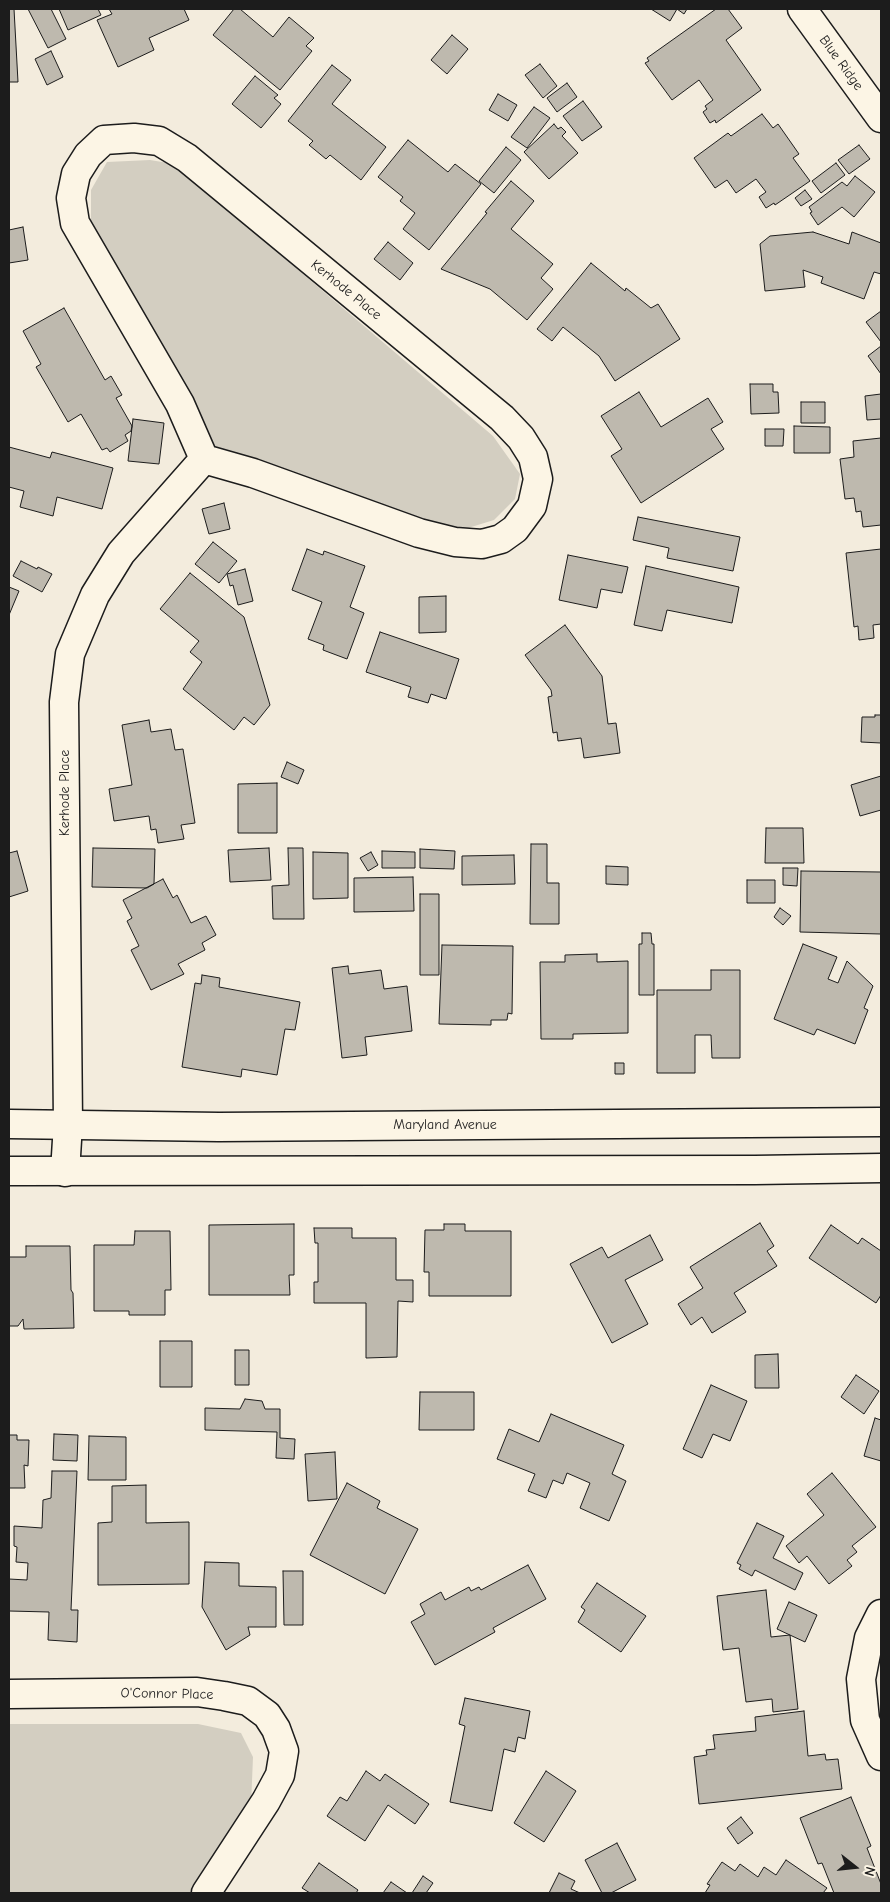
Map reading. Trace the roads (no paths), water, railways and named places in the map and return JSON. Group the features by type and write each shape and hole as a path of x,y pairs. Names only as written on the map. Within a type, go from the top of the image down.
{"street":[{"name":"Blue Ridge","path":"802,9 881,118"},
{"name":"Kerhode Place","path":"134,138 159,141 187,158 502,418 521,438 533,457 538,479 532,506 515,529 500,539 482,544 455,542 419,533 253,473 204,459 180,404 75,223 71,198 76,174 88,155 104,140 134,138"},
{"name":"Kerhode Place","path":"65,1172 68,1124 64,702 70,654 95,595 121,553 204,459"},
{"name":"Maryland Avenue","path":"9,1124 229,1127 881,1122"},
{"path":"9,1172 881,1168"},
{"path":"881,1614 869,1638 861,1679 866,1720 881,1756"},
{"name":"O'Connor Place","path":"9,1694 197,1692 248,1702 266,1715 276,1730 284,1751 280,1775 266,1801 206,1893"}]}
